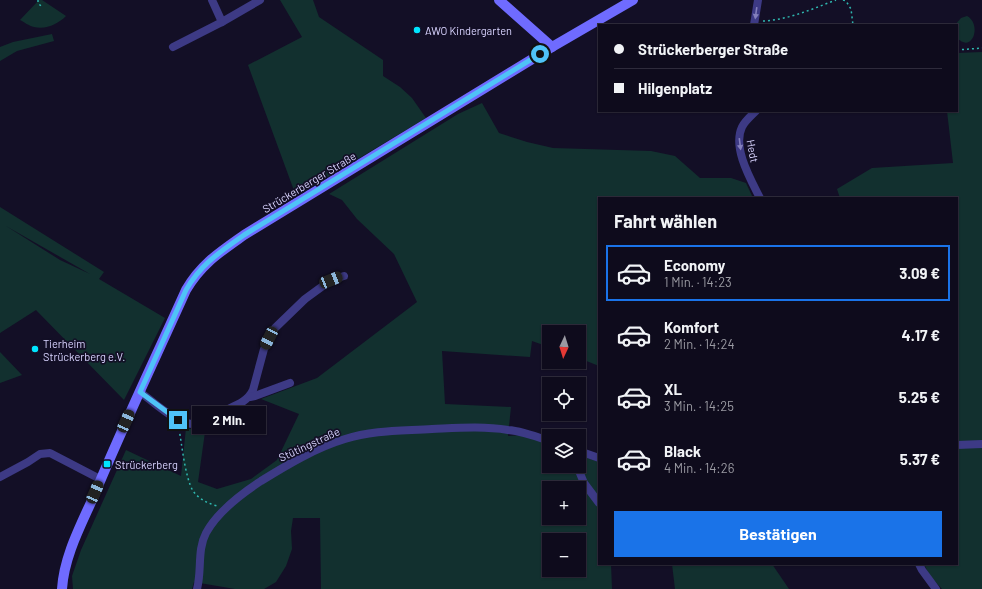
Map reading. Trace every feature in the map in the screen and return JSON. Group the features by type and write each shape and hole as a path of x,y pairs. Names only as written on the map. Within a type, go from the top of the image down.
{"main road":[{"path":"499,0 552,47"},
{"name":"Strückerberger Straße","path":"62,589 62,577 66,559 100,479 186,290 194,276 217,254 244,235 552,47 633,0"}],"street":[{"path":"212,0 222,22"},
{"path":"173,47 222,22 260,0"},
{"path":"755,23 758,0"},
{"name":"Hedt","path":"755,112 742,127 739,140 745,167 760,197"},
{"path":"250,397 257,378 264,349 275,328 305,298 331,280 344,276"},
{"path":"140,392 178,420 192,424 201,424 250,397 290,383"},
{"name":"Stütingstraße","path":"197,589 202,542 212,522 226,508 251,488 285,466 328,445 346,438 366,434 463,428 506,429 542,439"},
{"path":"958,446 982,444"},
{"path":"0,478 40,454 50,453 100,479"},
{"path":"586,453 598,458"},
{"path":"579,473 584,483 598,502"},
{"path":"920,565 936,589"}],"path":[{"path":"38,0 38,3 42,7"},
{"path":"755,23 773,21 836,0"},
{"path":"843,0 846,1 851,9 853,24"},
{"path":"958,50 982,48"},
{"path":"178,420 183,453 189,480 193,490 207,503 226,508"}],"green space":[{"path":"39,0 42,0 66,16 56,24 43,28 28,25 20,20"},
{"path":"280,0 313,0 319,17 383,60 383,76 400,87 412,98 426,118 296,196 248,65 302,37"},
{"path":"967,16 972,20 974,25 974,36 967,42 963,42 958,39 958,24 956,24 961,18"},
{"path":"52,34 54,41 17,51 0,61 0,47 13,42"},
{"path":"982,52 982,589 942,589 930,576 924,565 958,565 958,197 840,197 837,189 872,168 953,163 947,112 958,112 958,53"},
{"path":"482,103 499,133 527,142 553,148 651,151 675,156 700,178 731,178 746,183 753,197 598,197 598,366 586,361 586,325 542,325 542,345 532,341 530,357 442,351 445,404 511,407 508,436 522,435 542,442 542,473 586,473 586,457 598,462 598,565 611,565 612,589 321,589 320,518 293,518 291,531 292,549 286,566 276,582 264,589 235,589 194,582 192,589 73,589 72,576 81,550 126,450 181,476 186,428 205,432 198,482 217,489 251,479 277,460 299,414 261,399 317,378 417,302 394,254 357,219 342,200 329,194 458,114"},
{"path":"0,207 104,272 99,279 165,318 124,400 36,310 0,333","holes":["6,226 90,274 60,260"]},
{"path":"0,352 22,375 0,383"},
{"path":"672,565 773,565 789,589 675,589"}],"place":[{"name":"AWO Kindergarten","path":"417,30"},
{"name":"Tierheim Strückerberg e.V.","path":"35,349"},
{"name":"Strückerberg","path":"107,464"}],"route":[{"path":"178,420 140,392 186,290 194,276 205,264 244,235 540,54"}]}
